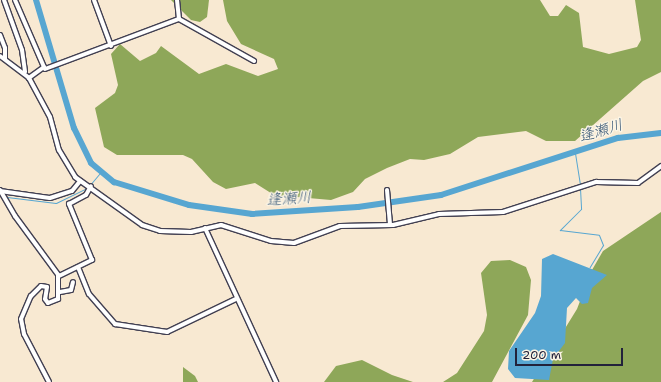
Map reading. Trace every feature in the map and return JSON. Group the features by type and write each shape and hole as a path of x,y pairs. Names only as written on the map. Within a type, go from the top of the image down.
{"street":[{"path":"4,0 22,50 25,72"},
{"path":"15,0 33,36 46,68"},
{"path":"94,0 111,46"},
{"path":"177,0 180,19"},
{"path":"29,78 46,68 61,65 180,19"},
{"path":"180,19 254,61"},
{"path":"0,35 5,48 5,59"},
{"path":"0,56 25,72 29,78 50,117 59,150 80,181 91,186 152,230 182,233 221,225 287,243 305,240 335,227 390,225 439,214 503,212 596,182 630,185 645,180 661,166"},
{"path":"1,193 50,198 72,191 80,181"},
{"path":"58,276 78,267 92,257 69,204 86,195 91,186"},
{"path":"387,190 390,225"},
{"path":"1,193 58,276 60,292 58,299 48,304 45,299 47,287 40,286 31,296 21,319 24,334 49,382"},
{"path":"205,228 236,299 276,382"},
{"path":"78,267 89,294 115,324 167,332 236,299"},
{"path":"60,292 71,290 73,282"}],"green space":[{"path":"171,0 209,0 207,17 200,22 191,20"},
{"path":"223,0 540,0 550,16 558,16 566,5 579,13 583,47 609,54 637,47 641,40 635,0 661,0 661,72 643,81 575,141 546,141 526,131 478,137 450,154 424,160 410,159 387,168 365,179 353,192 331,200 274,195 255,183 226,189 213,182 192,159 183,155 117,155 104,147 95,108 115,93 118,85 111,54 120,44 140,61 156,53 161,46 199,74 226,64 258,76 278,69 274,59 241,44 227,21"},
{"path":"661,212 661,382 532,382 577,309 592,270 603,251"},
{"path":"510,260 526,267 531,280 528,315 492,382 443,382 457,373 484,331 487,315 481,273 491,261"},
{"path":"362,360 392,375 413,382 324,382 336,366"},
{"path":"183,367 195,376 198,382 183,382"}],"water":[{"path":"553,254 607,275 592,288 588,303 582,304 576,298 567,308 565,343 553,359 549,380 515,378 508,369 509,351 535,313 541,296 542,259"}],"waterway":[{"name":"逢瀬川","path":"36,0 74,128 91,163 114,182 189,205 252,214 358,207 441,195 618,138 661,133"},
{"path":"575,153 580,185"},
{"path":"89,186 100,173"},
{"path":"7,197 56,203 87,188"},
{"path":"580,188 581,209 560,230 599,235 603,245 590,267"}]}
